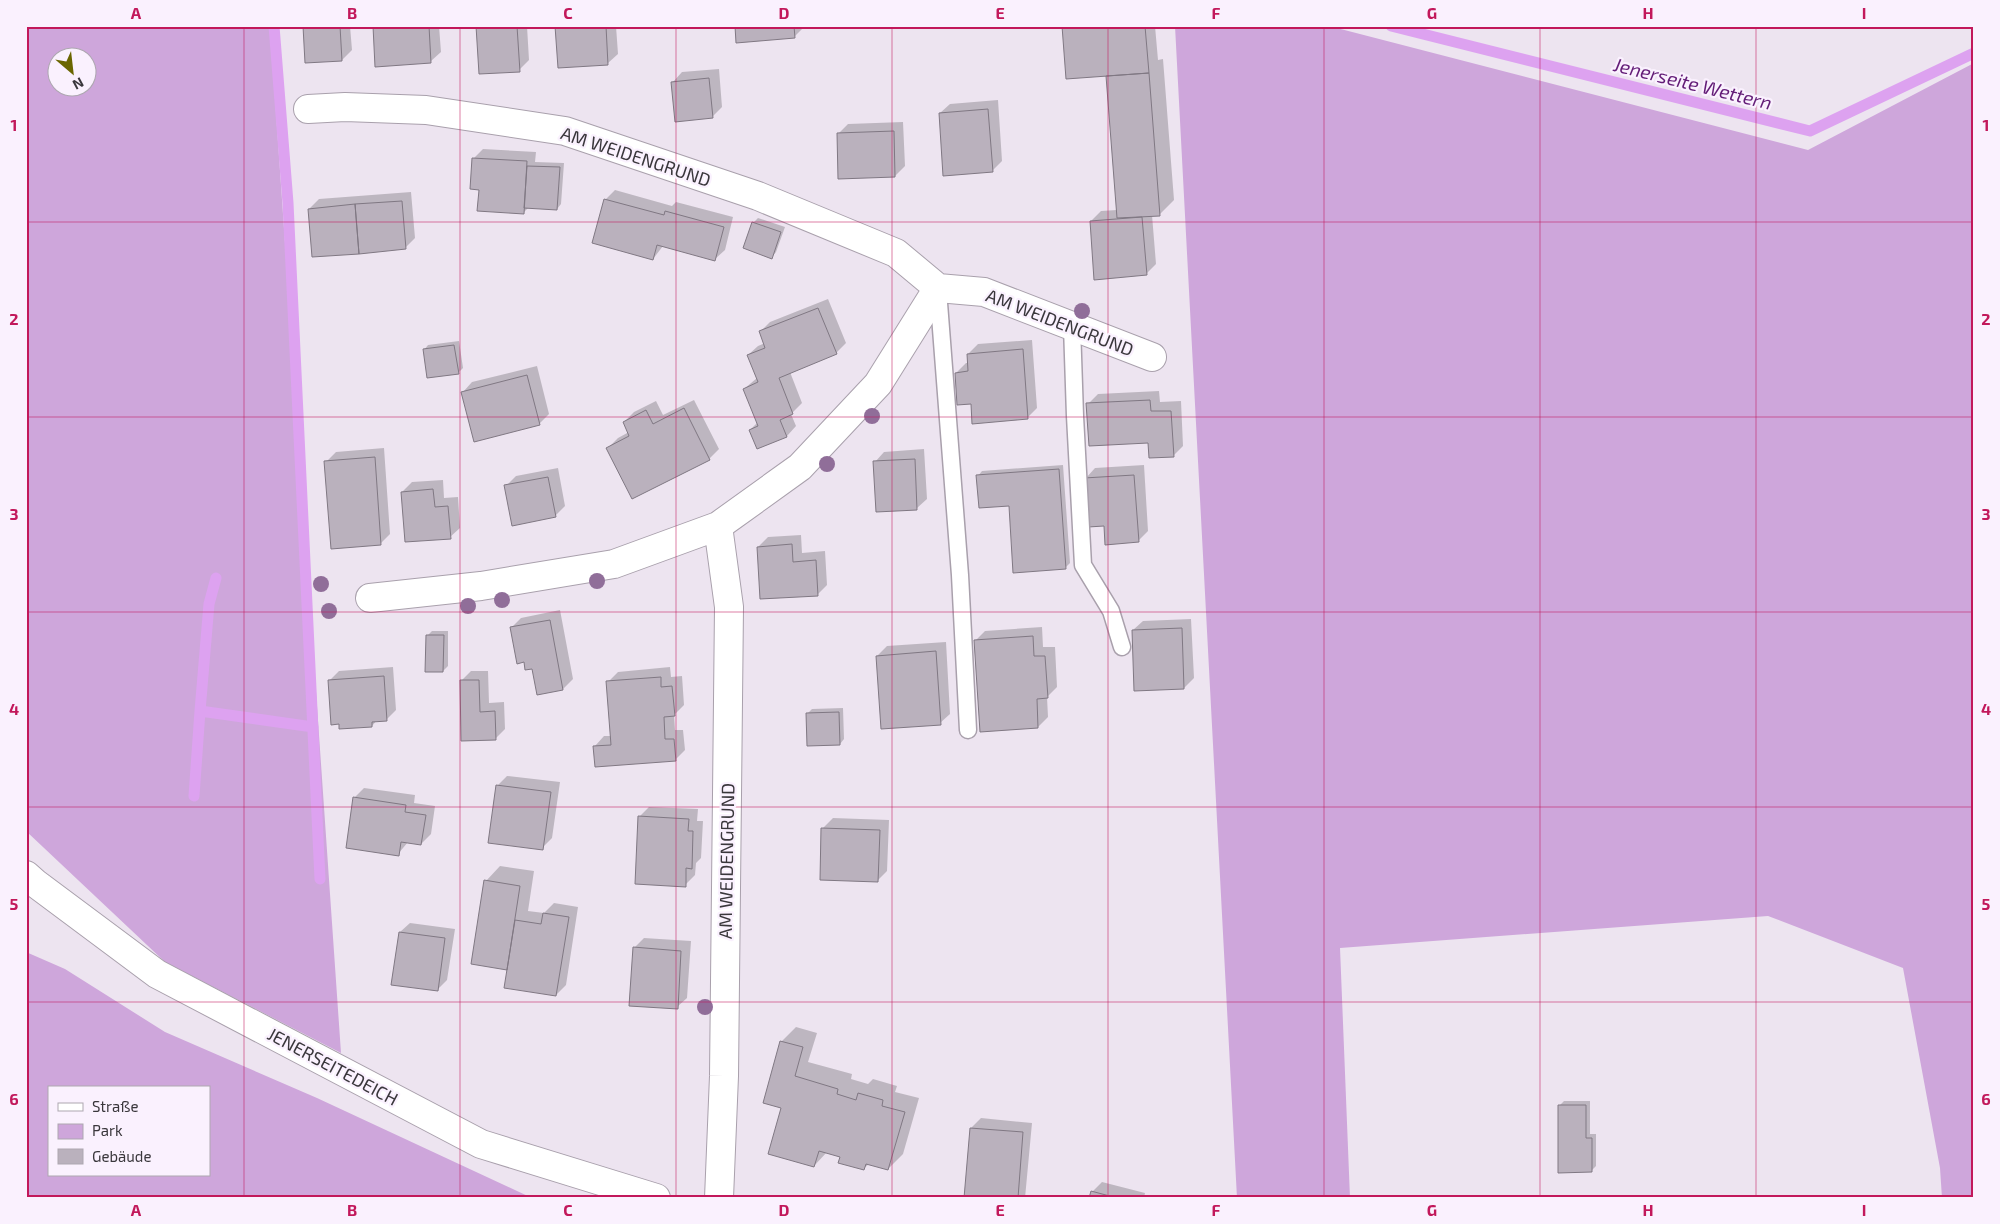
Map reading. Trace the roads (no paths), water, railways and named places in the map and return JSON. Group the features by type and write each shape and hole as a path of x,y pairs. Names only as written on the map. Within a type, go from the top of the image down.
{"street":[{"name":"AM WEIDENGRUND","path":"308,109 345,107 426,110 565,131 758,196 896,253 938,288 984,292 1152,357"},
{"path":"370,598 481,586 614,564 718,526 800,467 872,391 938,288"},
{"name":"AM WEIDENGRUND","path":"718,526 729,607 724,1076 719,1198"},
{"name":"JENERSEITEDEICH","path":"29,882 157,974 482,1144 656,1198"}],"lane":[{"path":"938,288 960,574 968,730"},
{"path":"1072,326 1074,416 1082,565 1111,611 1122,647"}],"waterway":[{"path":"274,26 288,203 320,879"},
{"name":"Jenerseite Wettern","path":"1391,26 1810,131 1974,53"},
{"path":"216,578 209,604 200,711 313,727"},
{"path":"194,796 200,711"}]}
